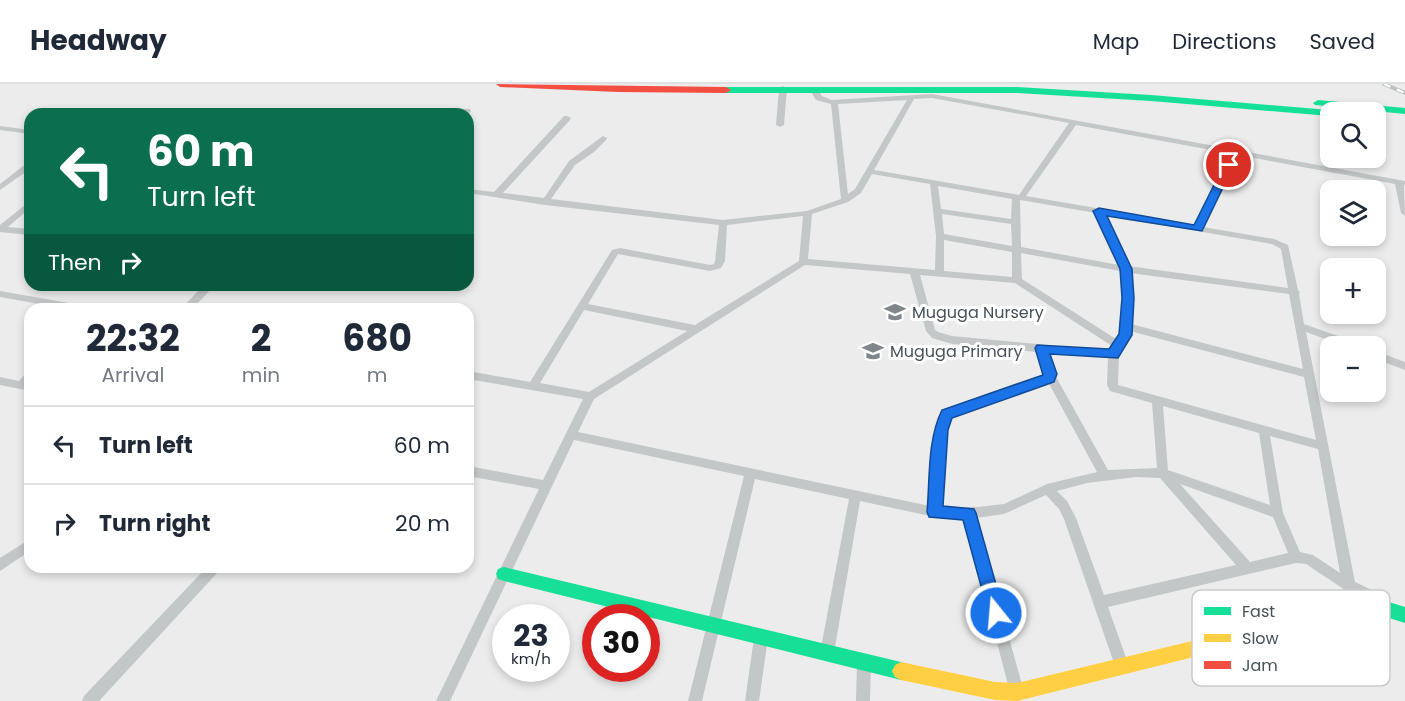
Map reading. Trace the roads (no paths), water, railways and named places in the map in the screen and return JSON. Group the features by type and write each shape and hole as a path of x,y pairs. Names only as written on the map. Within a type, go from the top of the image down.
{"main road":[{"path":"500,84 602,88 783,88 877,93 1079,92 1320,111"},
{"path":"652,84 757,84"},
{"path":"987,84 1175,93 1405,111"},
{"path":"1386,117 1405,118"},
{"path":"504,574 996,696 1192,649"},
{"path":"1390,610 1405,615"}],"street":[{"path":"780,125 783,88"},
{"path":"815,92 819,98 834,102 877,93 912,97 932,96 1402,182 1405,213"},
{"path":"474,192 723,223 808,213 845,200 858,191 912,97"},
{"path":"834,102 845,200"},
{"path":"496,195 567,118"},
{"path":"1017,280 1018,250 1013,222 1018,197 1073,123"},
{"path":"0,128 24,131"},
{"path":"545,202 572,164 603,138"},
{"path":"1198,229 1229,165"},
{"path":"0,188 24,170"},
{"path":"869,171 1274,242 1285,247 1302,327 1349,586"},
{"path":"934,183 940,236 939,274"},
{"path":"24,209 0,229 24,231"},
{"path":"1099,211 1126,269 1128,298 1126,326 1125,335 1115,350 1112,385 1114,388 1156,402 1323,446"},
{"path":"937,212 1013,222"},
{"path":"803,262 808,213"},
{"path":"533,386 618,251 701,267 718,266 724,234 723,223"},
{"path":"940,236 1126,269 1295,292"},
{"path":"443,701 590,396 803,262 1017,280 1115,350"},
{"path":"914,271 931,331 935,335 952,340 1041,348 1115,350"},
{"path":"192,303 204,291"},
{"path":"0,294 52,303"},
{"path":"582,306 652,318 696,329"},
{"path":"1126,326 1311,375"},
{"path":"1302,327 1327,336"},
{"path":"1041,348 1050,376 1105,476"},
{"path":"1386,359 1405,366"},
{"path":"474,376 590,396"},
{"path":"935,512 941,430 947,414 1046,380 1050,376"},
{"path":"0,381 24,386"},
{"path":"1156,402 1163,473 1247,568"},
{"path":"1264,430 1277,513 1296,557"},
{"path":"571,435 935,512 969,513 1005,509 1047,489 1105,476 1148,471 1163,473 1277,513"},
{"path":"474,472 547,486"},
{"path":"695,701 750,474"},
{"path":"1047,489 1063,505 1070,518 1122,666"},
{"path":"827,653 855,496"},
{"path":"969,513 1017,692"},
{"path":"0,565 24,548"},
{"path":"1101,602 1296,557 1309,559 1358,590"},
{"path":"89,701 209,573"},
{"path":"752,701 761,638"},
{"path":"863,701 864,662"}],"railway":[{"path":"1384,84 1405,93"}],"place":[{"name":"Muguga Nursery","path":"895,312"},
{"name":"Muguga Primary","path":"873,351"}]}
